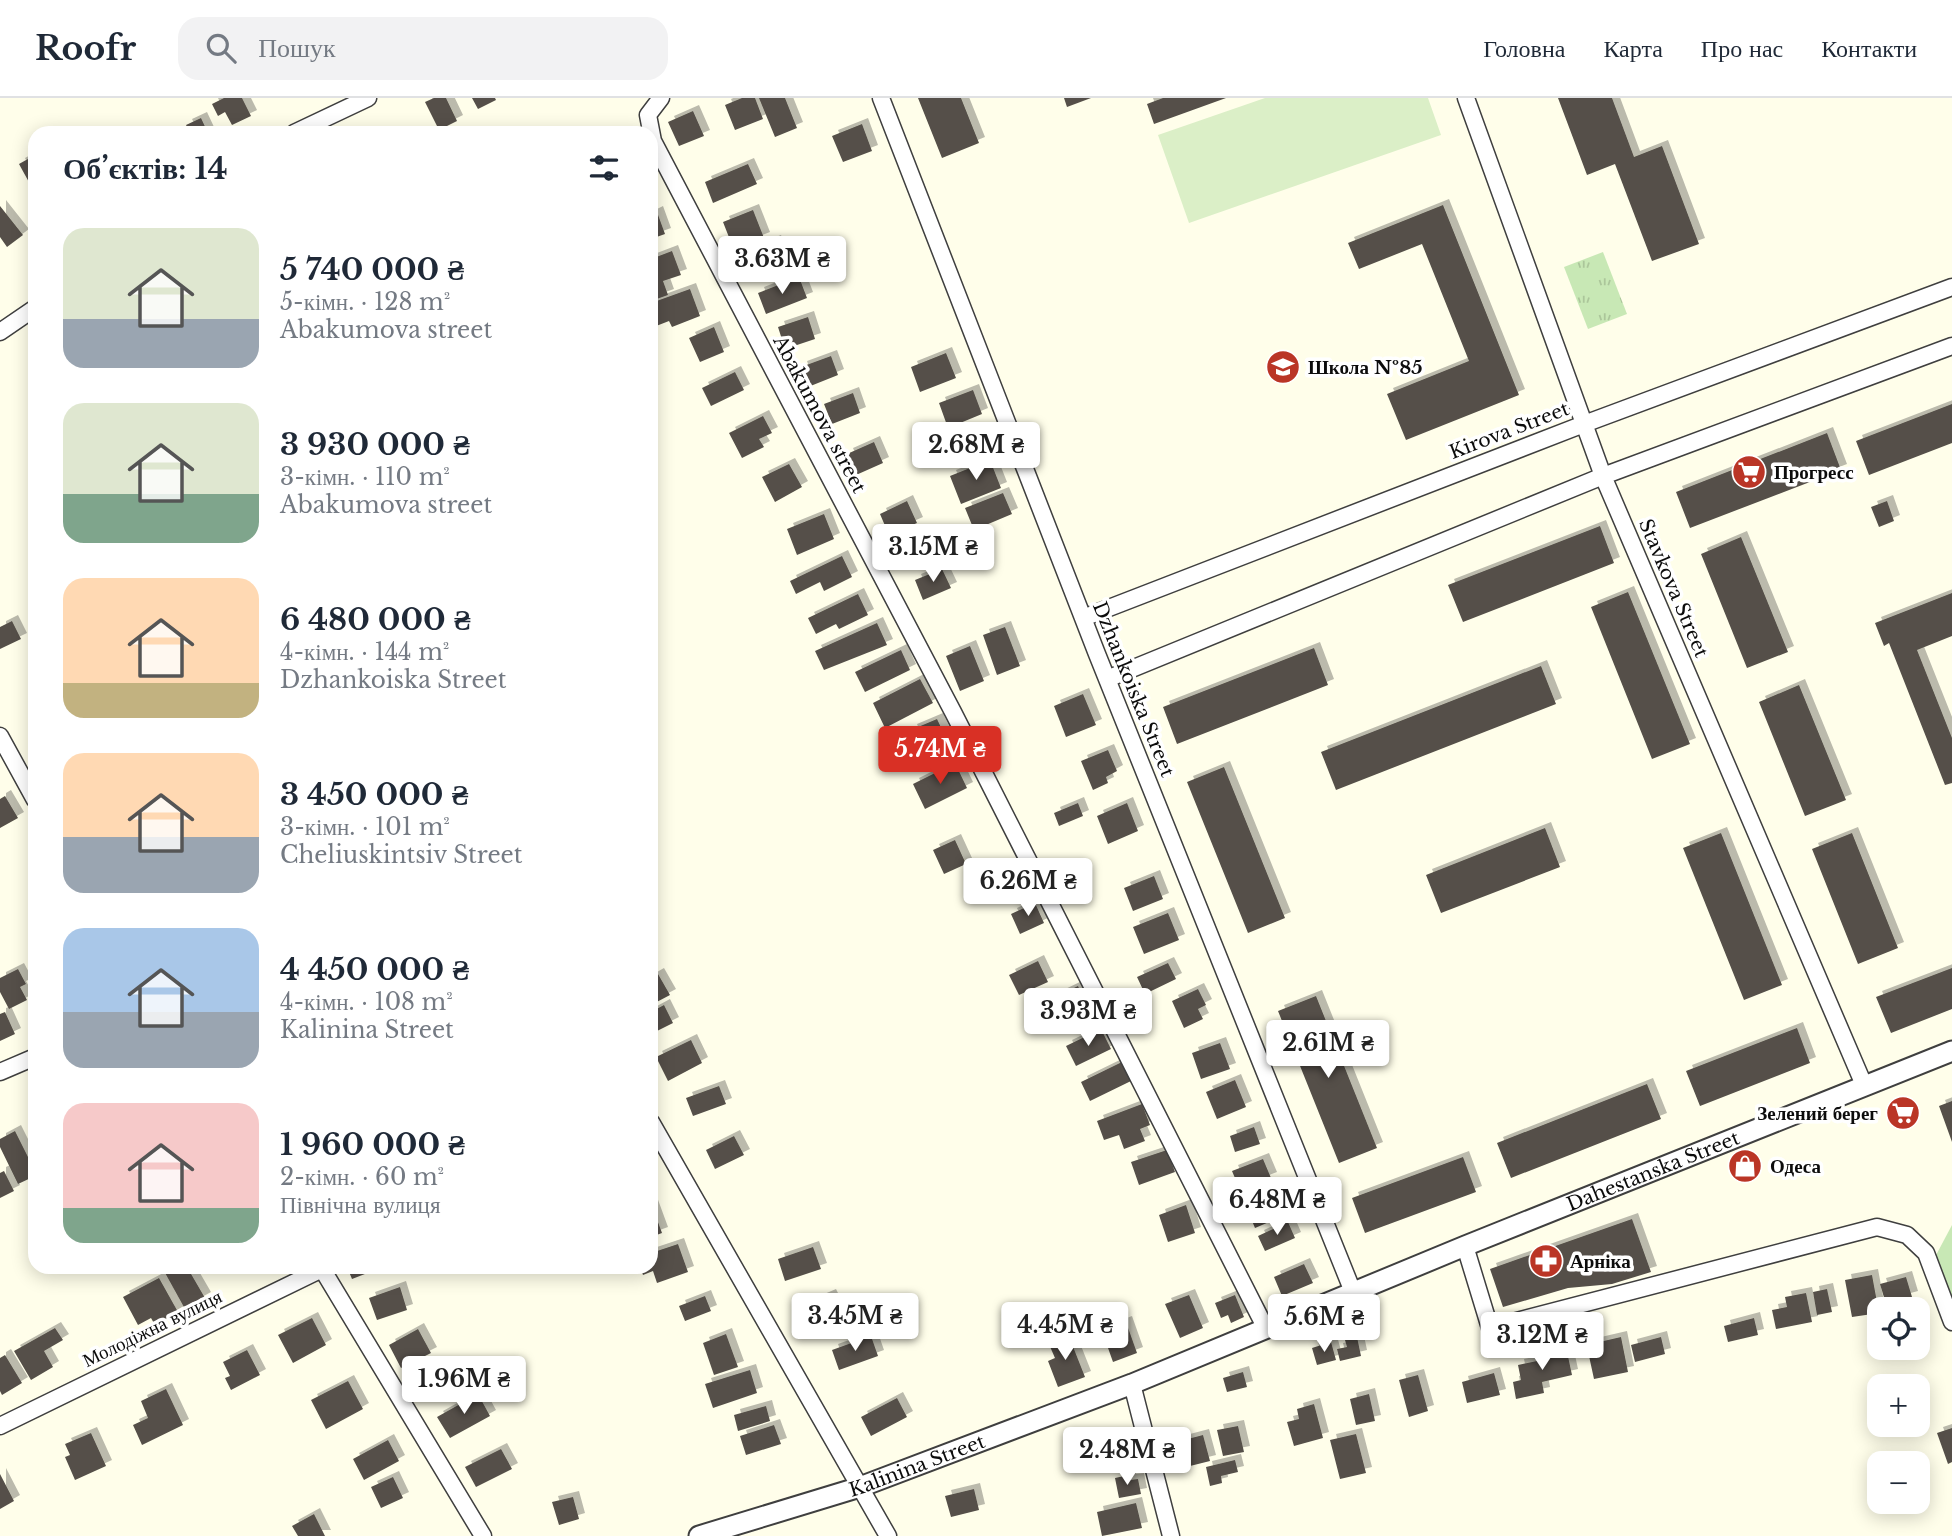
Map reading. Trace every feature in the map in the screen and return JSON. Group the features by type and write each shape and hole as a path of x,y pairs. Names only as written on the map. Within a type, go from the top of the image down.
{"street":[{"path":"309,126 368,98"},
{"name":"Abakumova street","path":"650,126 648,116 662,98"},
{"name":"Dzhankoiska Street","path":"881,98 1107,679 1353,1292"},
{"name":"Stavkova Street","path":"1466,98 1603,476 1864,1085"},
{"name":"Abakumova street","path":"658,151 953,712 1266,1329"},
{"name":"Kirova Street","path":"1083,618 1584,424 1952,288"},
{"path":"0,332 28,313"},
{"path":"1107,679 1603,476 1952,346"},
{"path":"0,736 28,787"},
{"name":"Dahestanska Street","path":"1266,1329 1465,1246 1952,1051"},
{"path":"0,1072 28,1060"},
{"path":"658,1134 888,1536"},
{"path":"1465,1246 1490,1328 1877,1227 1907,1235 1926,1253 1952,1322"},
{"name":"Молодіжна вулиця","path":"0,1426 309,1274"},
{"path":"325,1274 483,1536"},
{"name":"Kalinina Street","path":"699,1536 860,1487 1132,1384 1266,1329"},
{"path":"1132,1384 1171,1536"}],"green space":[{"path":"1265,98 1428,98 1441,135 1189,223 1158,135"},
{"path":"1603,252 1627,314 1588,329 1564,267"},
{"path":"1952,1225 1952,1301 1935,1257"}],"building":[{"path":"224,98 242,98 251,116 232,125 225,112 218,116 212,104"},
{"path":"434,98 446,98 457,121 447,126 437,126 425,102"},
{"path":"472,98 495,98 496,100 478,109"},
{"path":"742,98 755,98 763,119 735,130 725,105"},
{"path":"759,98 785,98 797,128 775,137"},
{"path":"918,98 961,98 979,143 942,158"},
{"path":"1064,98 1091,98 1067,107"},
{"path":"1163,98 1226,98 1154,124 1147,104"},
{"path":"1558,98 1612,98 1634,157 1662,146 1699,244 1652,261 1615,164 1587,175"},
{"path":"693,111 704,136 679,146 668,122"},
{"path":"201,118 205,126 186,126"},
{"path":"862,124 872,151 843,162 832,136"},
{"path":"28,159 28,180 19,164"},
{"path":"748,164 757,184 713,203 705,182"},
{"path":"1443,205 1519,395 1406,440 1387,394 1469,361 1422,244 1359,269 1348,243"},
{"path":"0,206 23,235 7,247 0,237"},
{"path":"753,210 764,238 734,250 723,222"},
{"path":"658,215 665,234 658,236"},
{"path":"775,241 785,266 750,279 740,255"},
{"path":"672,251 681,275 663,281 668,295 658,299 658,256"},
{"path":"799,277 807,298 766,314 758,293"},
{"path":"690,289 700,316 672,327 669,321 658,325 658,300"},
{"path":"808,317 815,339 785,349 778,327"},
{"path":"714,327 724,352 700,362 689,338"},
{"path":"946,353 956,378 920,392 911,367"},
{"path":"831,356 838,375 808,387 801,367"},
{"path":"735,372 744,390 711,406 702,388"},
{"path":"973,390 982,414 948,428 939,403"},
{"path":"853,393 860,413 832,424 824,404"},
{"path":"1952,404 1952,443 1869,475 1856,441"},
{"path":"763,416 772,433 759,439 764,447 742,458 729,433"},
{"path":"1827,433 1841,470 1690,528 1676,492"},
{"path":"874,442 883,463 856,475 847,454"},
{"path":"990,460 1001,488 961,504 950,476"},
{"path":"789,464 802,487 775,502 762,477"},
{"path":"1003,493 1012,514 974,530 965,508"},
{"path":"907,501 917,523 889,535 880,514"},
{"path":"1887,501 1894,521 1879,527 1871,507"},
{"path":"824,514 834,539 797,555 787,529"},
{"path":"1600,526 1614,563 1463,622 1448,585"},
{"path":"1741,537 1788,652 1747,668 1701,554"},
{"path":"842,556 852,577 824,591 820,582 796,594 790,581"},
{"path":"942,569 951,588 923,600 915,580"},
{"path":"1628,592 1690,744 1652,759 1591,607"},
{"path":"1952,593 1952,636 1917,650 1952,738 1952,783 1945,785 1889,643 1884,646 1875,623"},
{"path":"858,594 868,615 839,629 836,624 816,634 808,618"},
{"path":"12,621 21,639 0,649 0,627"},
{"path":"877,623 887,645 824,670 815,651"},
{"path":"1005,627 1020,666 997,675 983,635"},
{"path":"970,646 984,681 960,691 946,656"},
{"path":"1314,648 1328,685 1177,744 1163,707"},
{"path":"901,650 910,670 865,692 855,672"},
{"path":"1541,666 1556,704 1336,790 1321,752"},
{"path":"920,679 933,703 885,728 873,703"},
{"path":"1799,685 1846,800 1805,816 1759,702"},
{"path":"1083,694 1096,725 1066,737 1054,706"},
{"path":"937,719 947,740 920,752 911,730"},
{"path":"1108,750 1117,771 1106,777 1108,783 1093,790 1081,761"},
{"path":"955,763 967,788 925,809 913,784"},
{"path":"1224,767 1285,918 1248,933 1187,782"},
{"path":"5,796 18,818 0,828 0,799"},
{"path":"1078,803 1083,816 1059,826 1054,813"},
{"path":"1127,803 1138,831 1108,844 1097,816"},
{"path":"1545,828 1560,867 1441,913 1426,875"},
{"path":"1721,833 1782,985 1744,1000 1683,848"},
{"path":"1852,833 1898,948 1858,964 1812,849"},
{"path":"955,840 966,864 944,874 933,850"},
{"path":"1154,876 1163,899 1133,911 1124,888"},
{"path":"1035,903 1044,923 1020,934 1011,914"},
{"path":"1168,913 1179,940 1144,954 1133,927"},
{"path":"1038,961 1048,982 1019,995 1009,975"},
{"path":"1168,963 1176,979 1145,994 1137,977"},
{"path":"1952,968 1952,1009 1891,1033 1876,997"},
{"path":"18,969 26,984 20,987 27,1000 9,1009 0,992 0,978"},
{"path":"658,974 670,995 658,1001"},
{"path":"1078,986 1091,1015 1059,1030 1045,1002"},
{"path":"1198,989 1206,1005 1198,1009 1203,1019 1184,1028 1172,1001"},
{"path":"1316,996 1377,1148 1339,1163 1278,1011"},
{"path":"664,1005 673,1023 658,1030 658,1008"},
{"path":"5,1012 15,1034 0,1041 0,1014"},
{"path":"1797,1028 1810,1063 1700,1106 1686,1071"},
{"path":"1101,1029 1111,1049 1076,1066 1066,1046"},
{"path":"691,1040 702,1063 668,1081 658,1056"},
{"path":"1220,1043 1230,1069 1201,1079 1192,1053"},
{"path":"1122,1062 1131,1081 1090,1101 1081,1082"},
{"path":"1235,1080 1246,1107 1217,1119 1206,1092"},
{"path":"1647,1084 1661,1119 1511,1178 1497,1143"},
{"path":"719,1086 726,1104 693,1116 686,1098"},
{"path":"1952,1101 1952,1142 1939,1106"},
{"path":"1142,1104 1150,1125 1140,1129 1145,1141 1124,1149 1119,1135 1104,1140 1097,1121"},
{"path":"1254,1127 1260,1144 1235,1152 1230,1136"},
{"path":"15,1131 28,1157 28,1179 18,1184 0,1147 0,1139"},
{"path":"734,1136 744,1155 715,1169 706,1150"},
{"path":"1167,1150 1175,1172 1139,1185 1131,1162"},
{"path":"1463,1157 1476,1192 1365,1233 1352,1198"},
{"path":"1263,1159 1271,1178 1240,1190 1232,1171"},
{"path":"4,1171 14,1191 0,1198 0,1173"},
{"path":"1277,1196 1285,1215 1255,1228 1247,1209"},
{"path":"1186,1205 1195,1233 1168,1242 1159,1215"},
{"path":"1632,1219 1651,1272 1612,1284 1568,1288 1503,1307 1490,1269"},
{"path":"1288,1222 1295,1238 1265,1251 1258,1236"},
{"path":"678,1244 688,1272 657,1283 654,1274 658,1274 658,1251"},
{"path":"813,1247 821,1269 785,1281 778,1259"},
{"path":"1304,1264 1313,1283 1282,1296 1274,1277"},
{"path":"166,1274 191,1274 205,1298 185,1309"},
{"path":"350,1274 365,1274 352,1279"},
{"path":"1872,1275 1876,1297 1867,1297 1867,1315 1852,1317 1845,1280"},
{"path":"1906,1277 1912,1297 1884,1297 1880,1284"},
{"path":"159,1278 178,1312 155,1325 151,1318 138,1325 123,1297"},
{"path":"400,1287 407,1310 377,1320 369,1298"},
{"path":"1827,1289 1832,1312 1817,1315 1813,1292"},
{"path":"1806,1293 1812,1322 1776,1329 1772,1310 1787,1307 1785,1297"},
{"path":"830,1295 836,1307 854,1299 860,1314 821,1331 809,1304"},
{"path":"1189,1295 1203,1328 1180,1338 1165,1304"},
{"path":"1235,1295 1244,1317 1231,1323 1228,1315 1221,1318 1215,1303"},
{"path":"705,1296 711,1311 685,1321 679,1306"},
{"path":"312,1318 326,1345 293,1363 278,1335"},
{"path":"1754,1318 1758,1335 1728,1342 1724,1326"},
{"path":"1126,1322 1137,1353 1113,1362 1102,1331"},
{"path":"55,1328 63,1340 44,1351 53,1367 31,1380 14,1351"},
{"path":"418,1329 431,1353 401,1368 389,1345"},
{"path":"726,1334 738,1367 714,1375 703,1343"},
{"path":"1068,1334 1085,1377 1058,1387 1048,1361 1055,1358 1048,1342"},
{"path":"871,1336 878,1356 839,1370 832,1350"},
{"path":"1357,1337 1361,1356 1340,1361 1337,1349 1347,1347 1345,1340"},
{"path":"1621,1337 1628,1372 1594,1379 1589,1356 1598,1355 1595,1343"},
{"path":"1661,1337 1665,1354 1635,1362 1631,1345"},
{"path":"1331,1342 1336,1360 1317,1365 1312,1348"},
{"path":"1566,1347 1572,1375 1542,1382 1544,1393 1516,1399 1513,1382 1521,1380 1518,1365 1537,1361 1536,1354"},
{"path":"247,1350 260,1375 231,1390 225,1378 230,1376 223,1362"},
{"path":"5,1355 22,1383 2,1395 0,1358"},
{"path":"750,1370 757,1393 713,1408 705,1384"},
{"path":"1243,1372 1247,1387 1227,1392 1223,1378"},
{"path":"1494,1373 1500,1395 1467,1403 1462,1382"},
{"path":"1418,1375 1428,1411 1409,1417 1399,1380"},
{"path":"348,1381 363,1409 326,1429 311,1400"},
{"path":"166,1389 183,1425 142,1445 133,1425 148,1418 141,1401"},
{"path":"478,1394 490,1416 450,1438 437,1417"},
{"path":"1369,1394 1375,1421 1356,1425 1350,1399"},
{"path":"897,1398 907,1417 871,1436 861,1417"},
{"path":"1314,1404 1323,1438 1294,1446 1287,1422 1299,1419 1297,1409"},
{"path":"766,1406 770,1421 738,1431 734,1415"},
{"path":"774,1425 781,1444 746,1455 740,1436"},
{"path":"1238,1426 1244,1452 1223,1456 1217,1430"},
{"path":"1952,1428 1952,1462 1948,1464 1937,1433"},
{"path":"91,1433 106,1466 75,1480 65,1457 70,1455 65,1444"},
{"path":"1356,1434 1366,1473 1340,1479 1330,1440"},
{"path":"1203,1435 1210,1461 1190,1466 1184,1440"},
{"path":"388,1440 399,1461 364,1480 353,1459"},
{"path":"501,1449 512,1469 476,1487 465,1467"},
{"path":"1235,1460 1238,1472 1221,1476 1222,1483 1210,1486 1206,1467"},
{"path":"0,1474 14,1501 0,1509"},
{"path":"1129,1475 1130,1480 1138,1479 1141,1494 1119,1498 1115,1478"},
{"path":"393,1477 403,1498 381,1508 371,1487"},
{"path":"974,1489 979,1510 951,1517 945,1496"},
{"path":"573,1497 579,1519 559,1525 552,1502"},
{"path":"1136,1503 1142,1528 1102,1536 1097,1512"},
{"path":"314,1514 325,1536 298,1536 292,1526"}],"place":[{"name":"Школа №85","path":"1283,367"},
{"name":"Прогресс","path":"1749,472"},
{"name":"Зелений берег","path":"1903,1113"},
{"name":"Одеса","path":"1745,1166"},
{"name":"Арніка","path":"1546,1261"}]}
